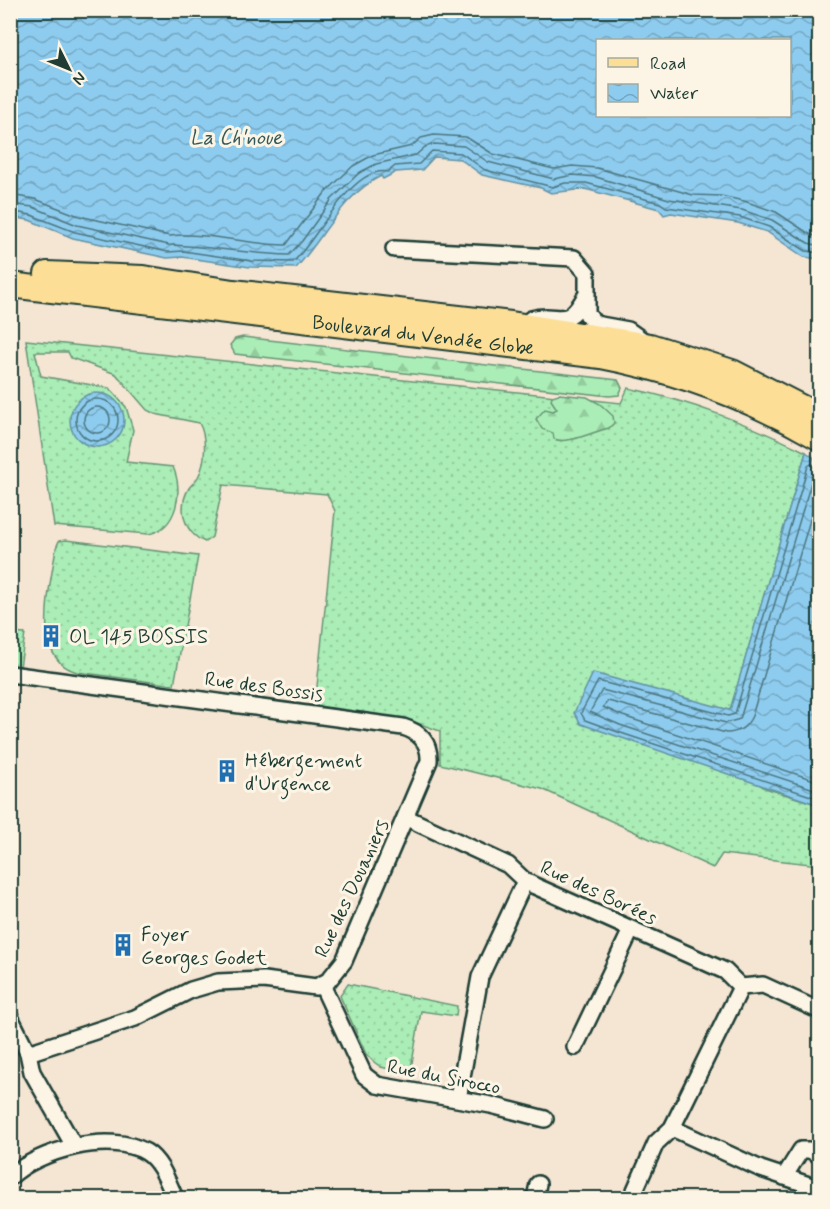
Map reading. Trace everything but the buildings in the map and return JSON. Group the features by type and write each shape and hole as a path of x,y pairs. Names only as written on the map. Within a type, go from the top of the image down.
{"main road":[{"name":"Boulevard du Vendée Globe","path":"10,270 81,277 143,278 233,292 511,324 650,346 732,372 819,417"},
{"name":"Boulevard du Vendée Globe","path":"10,285 601,356 669,371 721,388 755,403 819,438"}],"street":[{"path":"394,249 574,258 587,273 585,297 587,314 595,324 628,330 650,346"},
{"path":"511,324 538,317 563,319 572,317 585,297"},
{"name":"Rue des Bossis","path":"10,674 414,730 424,739 429,751 429,761 406,818"},
{"name":"Rue des Borées","path":"406,818 508,865 525,881 725,971 741,987"},
{"name":"Rue des Douaniers","path":"28,1053 135,1018 191,990 218,982 264,980 307,988 322,985 344,961 406,818"},
{"path":"458,1099 480,977 525,881"},
{"path":"575,1047 631,930"},
{"path":"635,1190 656,1143 672,1128 741,987 763,984 819,1011"},
{"name":"Rue du Sirocco","path":"322,985 364,1076 370,1081 377,1085 458,1099 545,1119"},
{"path":"10,1017 28,1053 32,1072 74,1146"},
{"path":"672,1128 784,1177 819,1185"},
{"path":"10,1177 32,1163 74,1146 117,1144 146,1152 158,1164 175,1198"},
{"path":"784,1177 801,1150 809,1150 819,1155"}],"green space":[{"path":"243,337 618,380 622,388 619,395 609,396 235,354 230,345 235,339"},
{"path":"26,340 621,403 628,388 719,414 806,452 730,711 594,674 765,788 819,805 819,865 722,854 713,868 542,789 440,764 440,731 409,720 315,706 335,511 327,494 223,485 212,537 205,542 192,533 183,512 185,496 201,471 204,457 203,435 199,423 155,414 147,410 116,374 71,358 68,352 35,352 41,376 109,388 126,407 133,430 126,462 173,467 178,487 178,497 172,517 158,531 148,534 54,526"},
{"path":"559,394 587,397 600,404 613,416 614,423 609,428 574,439 554,439 553,433 542,429 536,419 545,409 553,411 557,409 551,400 552,396"},
{"path":"59,541 198,556 174,685 77,672 62,664 53,652 48,637 48,600 56,548"},
{"path":"10,633 25,634 20,667 11,666"},
{"path":"348,984 457,1006 456,1016 421,1011 410,1074 381,1067 366,1054 340,996"}],"water":[{"name":"La Ch'noue","path":"10,11 819,11 819,259 804,257 767,232 738,223 671,213 664,215 659,209 585,189 551,193 541,188 482,175 460,159 434,157 422,170 396,172 383,179 381,176 367,184 344,206 296,268 250,267 182,257 167,258 73,238 29,220 11,217"},
{"path":"97,393 107,395 116,401 122,410 124,420 122,430 116,439 107,445 97,447 87,445 78,439 72,430 70,420 72,410 78,401 87,395"},
{"path":"806,452 820,462 819,805 581,724 574,713 593,673 730,710"}],"place":[{"name":"OL 145 BOSSIS","path":"51,636"},
{"name":"Hébergement d'Urgence","path":"227,771"},
{"name":"Foyer Georges Godet","path":"123,945"}]}
